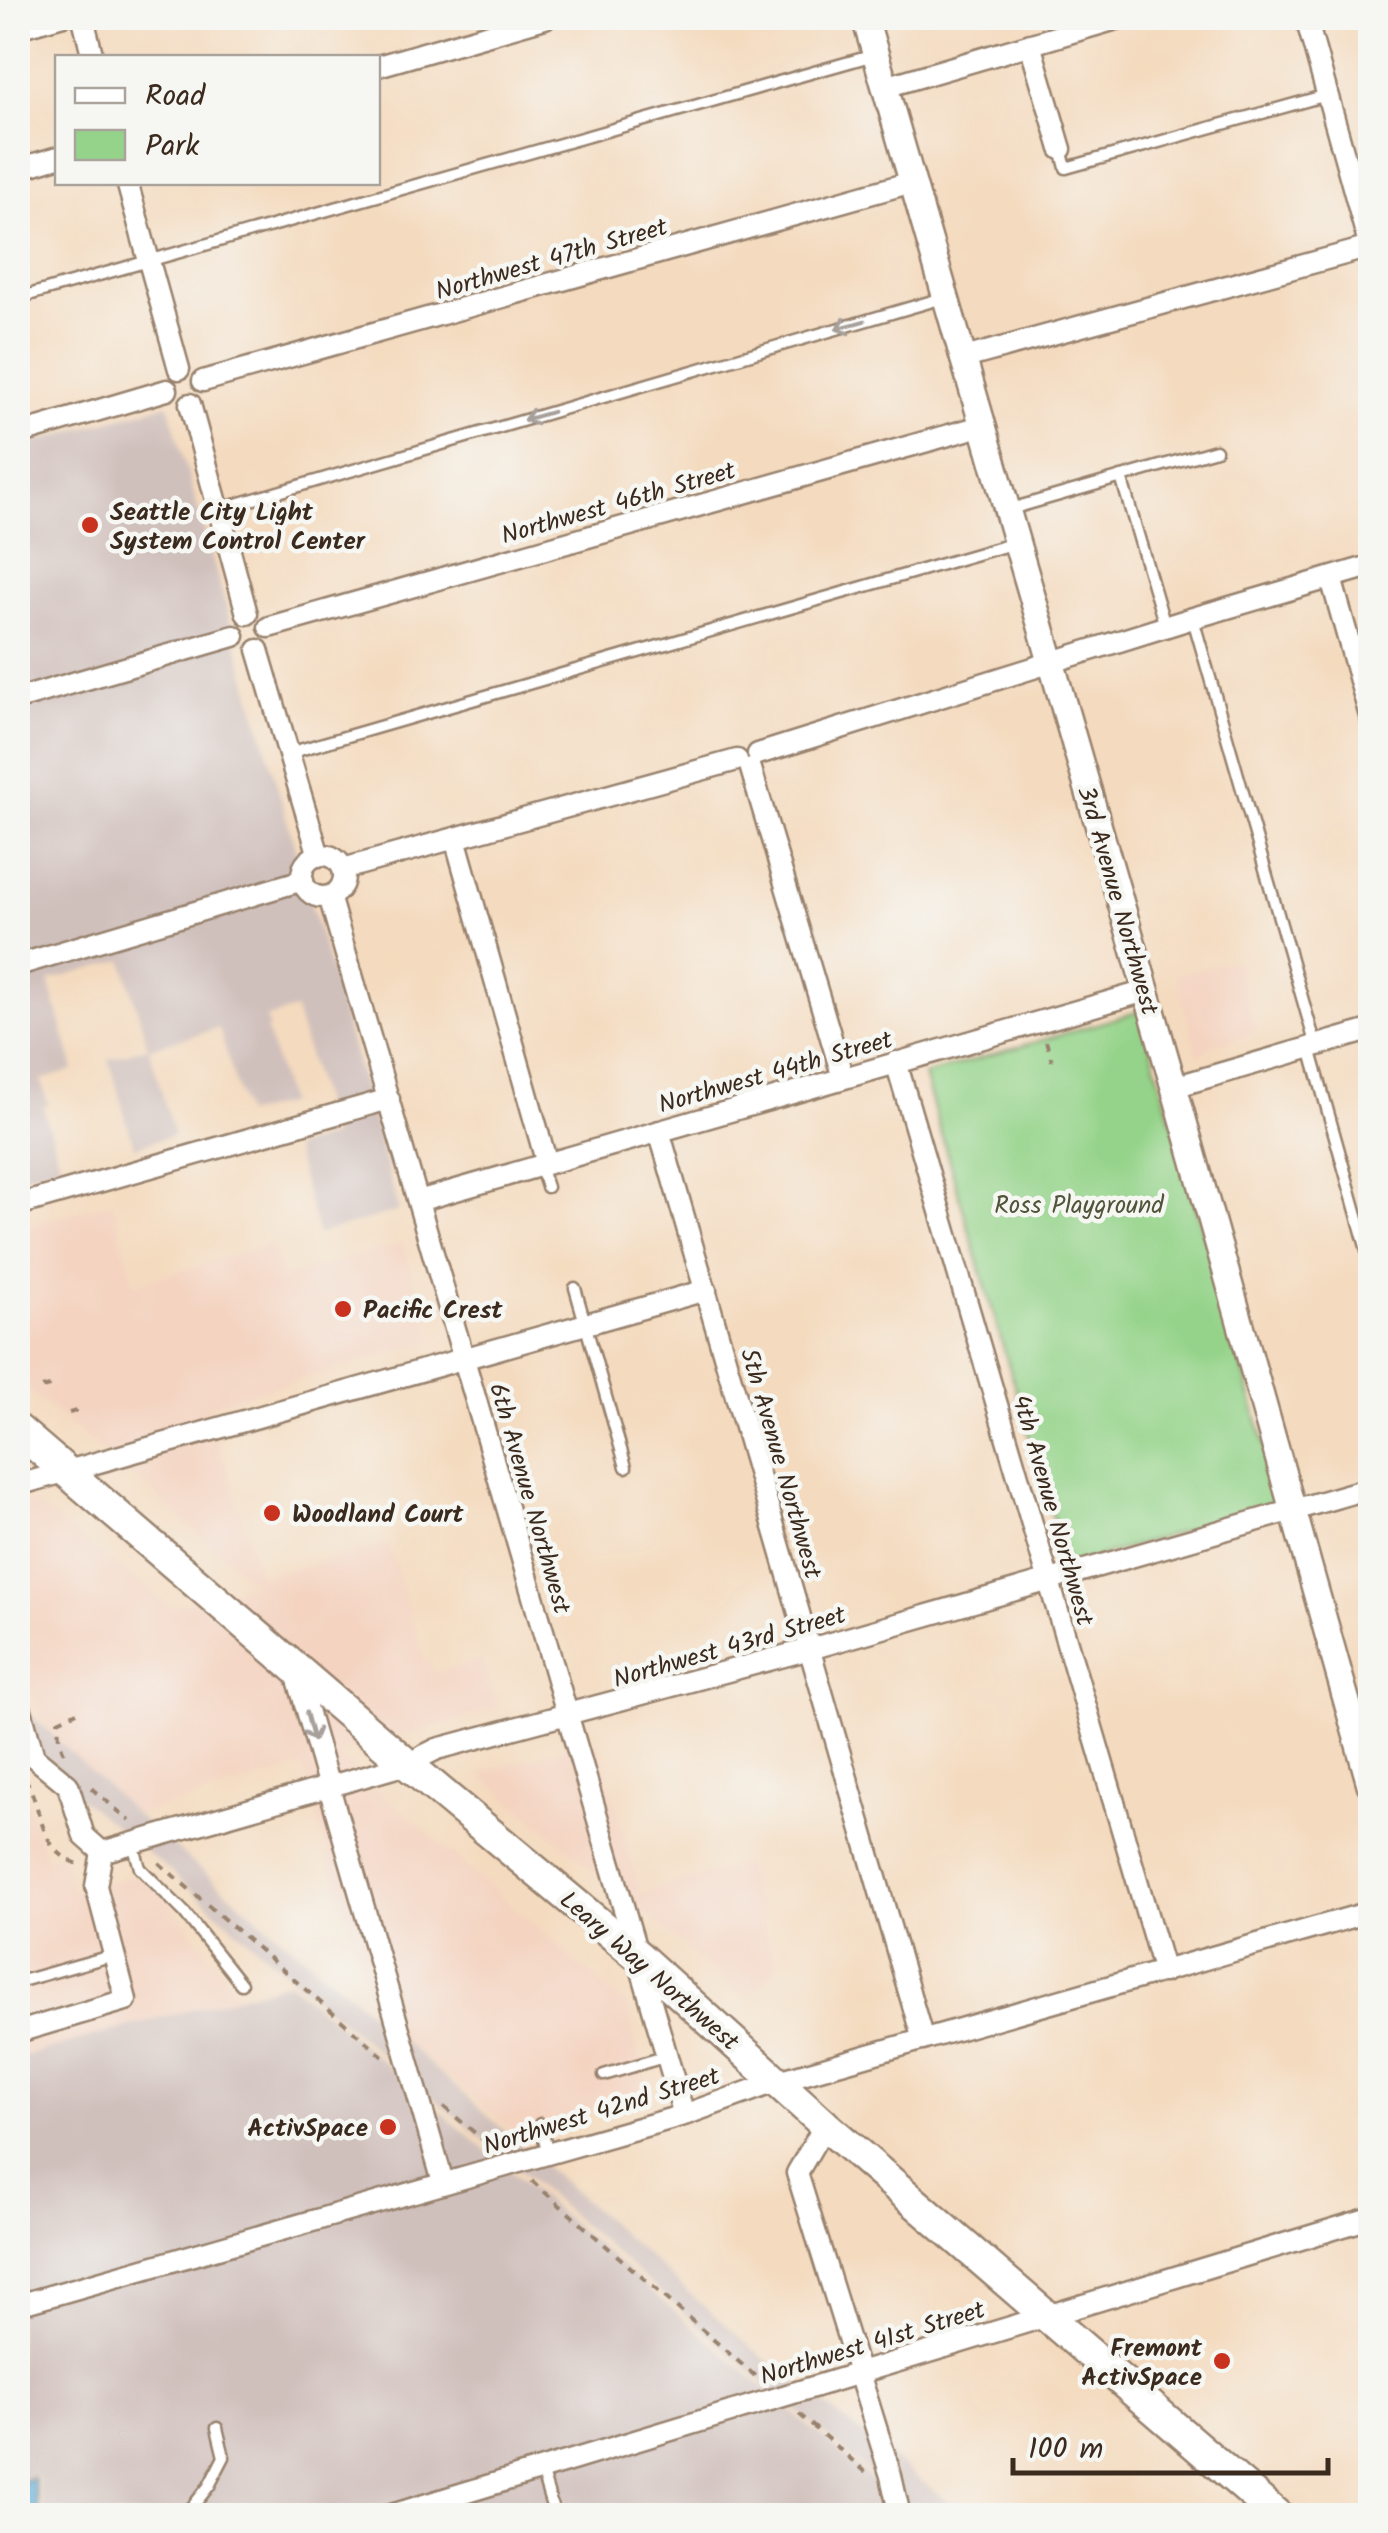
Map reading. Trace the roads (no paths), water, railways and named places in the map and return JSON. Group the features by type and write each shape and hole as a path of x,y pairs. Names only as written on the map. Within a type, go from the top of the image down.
{"main road":[{"name":"Leary Way Northwest","path":"18,1430 407,1764 637,1955 824,2125 1278,2516"}],"street":[{"path":"83,18 92,55"},
{"path":"380,65 545,18"},
{"name":"3rd Avenue Northwest","path":"864,18 1174,1087 1370,1784"},
{"path":"884,87 1120,18"},
{"path":"962,358 1370,247 1306,18"},
{"path":"1030,44 1061,149"},
{"path":"18,169 55,158"},
{"name":"Northwest 47th Street","path":"202,381 912,182"},
{"path":"127,185 180,369"},
{"path":"180,369 192,369 202,381 201,395 190,404 175,402 167,390 170,376 180,369"},
{"path":"18,434 167,390"},
{"path":"190,404 247,614"},
{"name":"Northwest 46th Street","path":"269,626 980,426"},
{"path":"343,870 749,761 1166,626 1370,566"},
{"path":"1332,578 1370,716"},
{"path":"247,614 259,616 269,626 267,642 258,650 241,648 234,636 236,622 247,614"},
{"path":"18,698 234,636"},
{"path":"258,650 318,856"},
{"path":"749,761 844,1078"},
{"path":"455,838 544,1165"},
{"path":"318,856 331,857 343,870 342,886 329,896 313,894 303,880 306,865 318,856"},
{"path":"18,965 303,880"},
{"name":"6th Avenue Northwest","path":"329,896 684,2115"},
{"name":"Northwest 44th Street","path":"418,1201 1146,990"},
{"path":"1174,1087 1370,1030"},
{"name":"4th Avenue Northwest","path":"896,1062 1164,1972"},
{"path":"18,1204 389,1099"},
{"name":"5th Avenue Northwest","path":"659,1131 923,2040"},
{"path":"18,1485 706,1290"},
{"name":"Northwest 43rd Street","path":"102,1852 407,1764 437,1749 810,1649 1370,1488"},
{"path":"294,1667 443,2182"},
{"path":"18,1700 26,1766 68,1785 84,1836 102,1852 96,1886 126,2000 18,2032"},
{"name":"Northwest 42nd Street","path":"18,2305 684,2115 778,2081 1370,1912"},
{"path":"824,2125 797,2173 900,2516"},
{"name":"Northwest 41st Street","path":"388,2516 1370,2218"}],"lane":[{"path":"18,33 71,18"},
{"path":"18,298 875,55"},
{"path":"1061,149 1066,168 1328,94"},
{"path":"220,510 944,298"},
{"path":"1006,510 1216,450"},
{"path":"1122,477 1166,626"},
{"path":"288,753 1016,543"},
{"path":"1193,618 1370,1261"},
{"path":"544,1165 546,1188"},
{"path":"575,1288 626,1468"},
{"path":"132,1843 140,1868 184,1912 241,1984"},
{"path":"18,1982 114,1955"},
{"path":"604,2075 666,2056"},
{"path":"540,2124 548,2153"},
{"path":"184,2516 209,2486 224,2457 217,2428"},
{"path":"541,2469 554,2516"}],"water":[{"path":"33,2478 40,2514 18,2515 18,2482"}],"place":[{"name":"Seattle City Light System Control Center","path":"90,525"},
{"name":"Pacific Crest","path":"343,1309"},
{"name":"Woodland Court","path":"272,1513"},
{"name":"ActivSpace","path":"388,2127"},
{"name":"Fremont ActivSpace","path":"1222,2361"}],"park label":[{"name":"Ross Playground","path":"1079,1204"}]}
